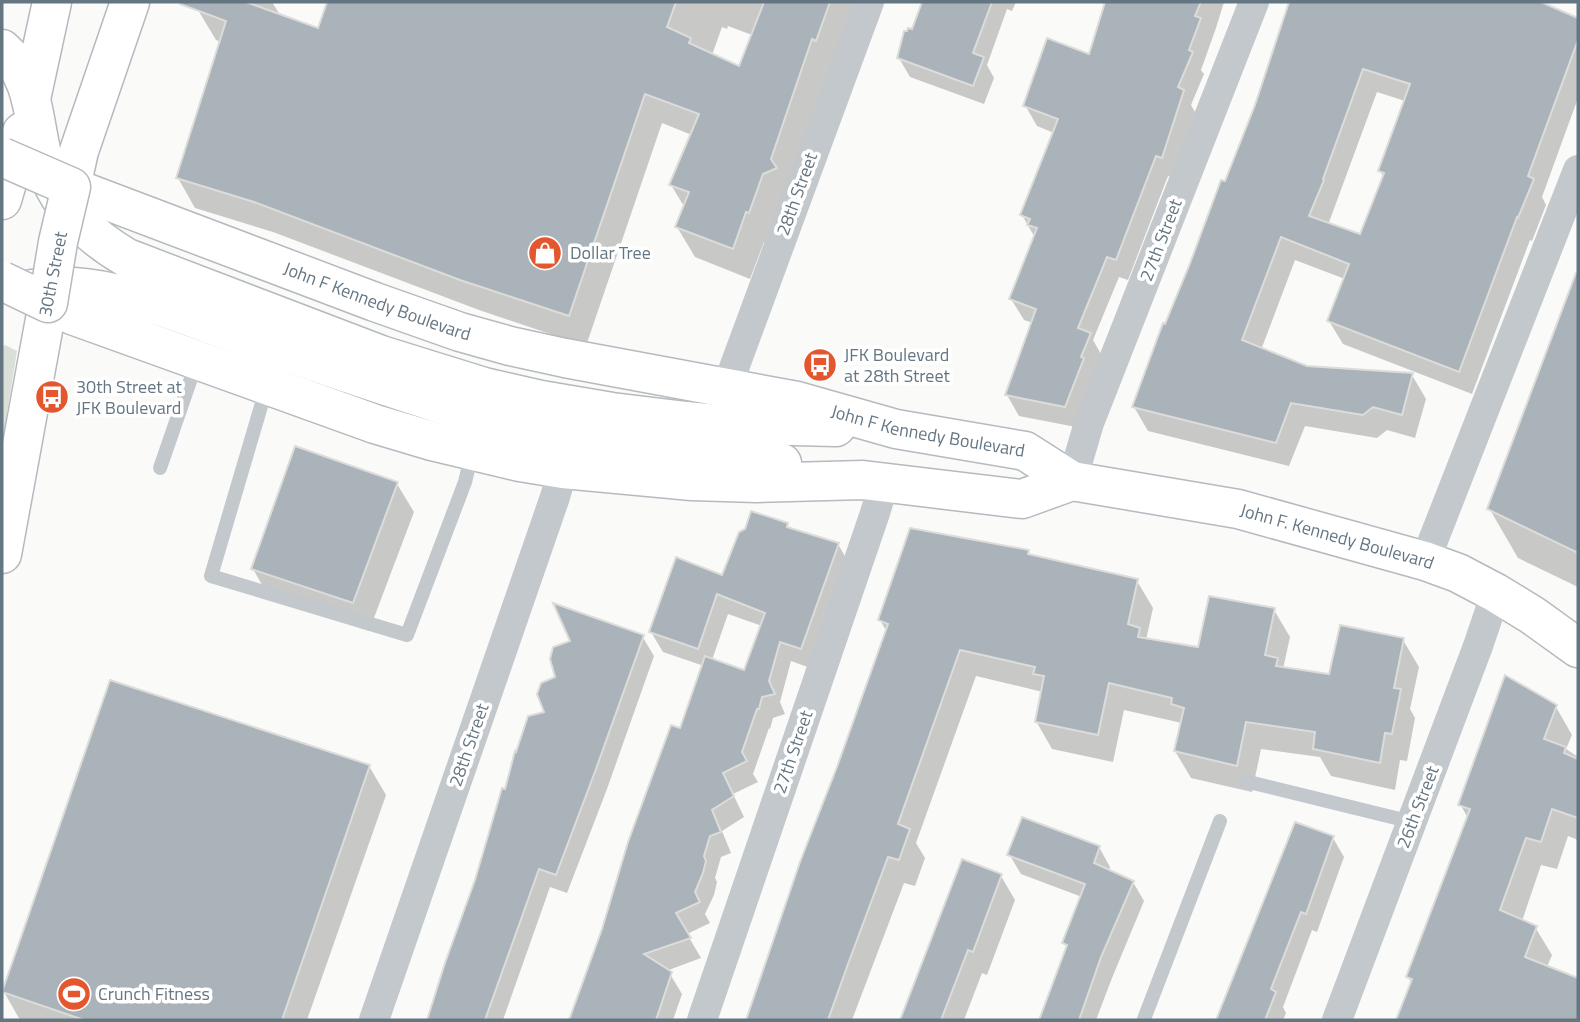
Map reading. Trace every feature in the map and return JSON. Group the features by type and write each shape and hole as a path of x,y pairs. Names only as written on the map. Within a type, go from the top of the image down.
{"main road":[{"path":"2,200 31,99 52,2"},
{"name":"30th Street","path":"2,554 58,242 79,151 130,2"},
{"path":"4,52 18,68 31,99 46,168 57,193 70,213 86,230 127,258 381,355 484,387 541,400 716,424 896,429"},
{"name":"John F Kennedy Boulevard","path":"2,157 71,187 251,256 460,332 565,358 797,401 896,429 1025,451 1072,481"},
{"path":"2,281 72,315 375,424 473,451 563,470 692,481 873,482"},
{"path":"2,300 41,287 69,286 97,290 151,304 317,363 479,416 523,426 602,439 760,458 873,482 1022,499 1072,481"},
{"name":"John F. Kennedy Boulevard","path":"1072,481 1238,509 1425,561 1458,573 1496,593 1578,648"}],"street":[{"name":"28th Street","path":"727,387 869,2"},
{"name":"27th Street","path":"1072,481 1089,423 1254,2"},
{"path":"1425,561 1578,170"},
{"name":"28th Street","path":"374,1020 563,470"},
{"name":"27th Street","path":"702,1020 875,513 873,482"},
{"name":"26th Street","path":"1337,1020 1496,593"}],"lane":[{"path":"160,468 197,360"},
{"path":"267,385 211,576 407,635 465,482 473,451"},
{"path":"1245,781 1412,822"},
{"path":"1145,1020 1220,821"}],"shaded area":[{"path":"5,345 17,351 2,444 2,347"}],"building":[{"path":"246,2 318,28 327,2 676,2 667,27 691,38 689,43 739,66 764,2 830,2 816,41 812,39 771,159 777,168 763,174 733,249 675,227 689,192 669,185 699,114 645,94 569,316 460,280 254,202 176,178 226,21 180,4"},
{"path":"922,2 992,2 973,53 984,57 973,86 897,58 904,31 912,29"},
{"path":"1105,2 1201,2 1195,16 1201,18 1189,50 1193,52 1178,87 1184,90 1162,158 1156,156 1116,260 1107,257 1078,328 1091,333 1065,407 1005,395 1036,309 1009,299 1037,228 1027,225 1030,219 1020,215 1058,119 1023,106 1047,38 1089,54"},
{"path":"1289,2 1541,2 1578,18 1578,40 1528,176 1534,179 1459,372 1327,321 1349,264 1281,237 1242,340 1307,366 1413,373 1402,415 1373,407 1363,415 1291,403 1276,443 1132,407 1221,180 1225,181 1255,105","holes":["1363,69 1410,84 1378,171 1384,173 1360,234 1309,216"]},
{"path":"1576,273 1578,274 1578,553 1487,509"},
{"path":"295,446 398,482 353,603 251,569"},
{"path":"751,511 788,523 787,527 839,543 801,649 780,642 769,681 775,694 762,697 742,752 747,761 723,773 734,796 712,810 721,832 710,836 704,856 706,861 703,873 695,892 700,902 676,913 691,938 644,954 672,972 656,1020 569,1020 602,929 628,842 671,725 680,728 705,656 744,670 765,613 717,594 698,649 649,632 676,557 722,575 739,532 745,529"},
{"path":"910,528 1029,550 1028,554 1138,579 1128,624 1140,628 1138,637 1198,647 1209,596 1275,608 1265,655 1278,658 1276,666 1329,674 1340,625 1404,638 1394,688 1401,689 1392,734 1385,733 1380,763 1313,749 1315,732 1246,722 1237,766 1174,751 1184,708 1171,704 1172,698 1109,683 1098,735 1035,722 1044,676 1033,674 1035,667 960,650 898,824 910,829 899,860 888,857 828,1020 746,1020 800,862 888,624 878,620"},
{"path":"553,603 644,635 556,875 539,869 485,1020 427,1020 528,716 544,712 537,694 541,683 555,677 550,659 553,647 570,641"},
{"path":"1505,675 1557,705 1544,739 1566,747 1564,753 1578,759 1578,818 1552,809 1541,842 1526,838 1500,910 1537,926 1525,957 1578,978 1578,1020 1396,1020 1412,979 1406,977 1470,809 1458,805"},
{"path":"110,680 370,765 282,1020 84,1020 2,992"},
{"path":"1022,817 1100,846 1094,863 1134,881 1101,957 1079,1020 1039,1020 1067,945 1062,943 1085,884 1007,855"},
{"path":"1295,822 1334,836 1306,914 1301,912 1271,989 1276,992 1265,1020 1216,1020"},
{"path":"962,859 1002,874 973,952 968,950 941,1020 900,1020"}],"place":[{"name":"Dollar Tree","path":"545,253"},
{"name":"JFK Boulevard at 28th Street","path":"820,365"},
{"name":"30th Street at JFK Boulevard","path":"52,397"},
{"name":"Crunch Fitness","path":"74,994"}]}
